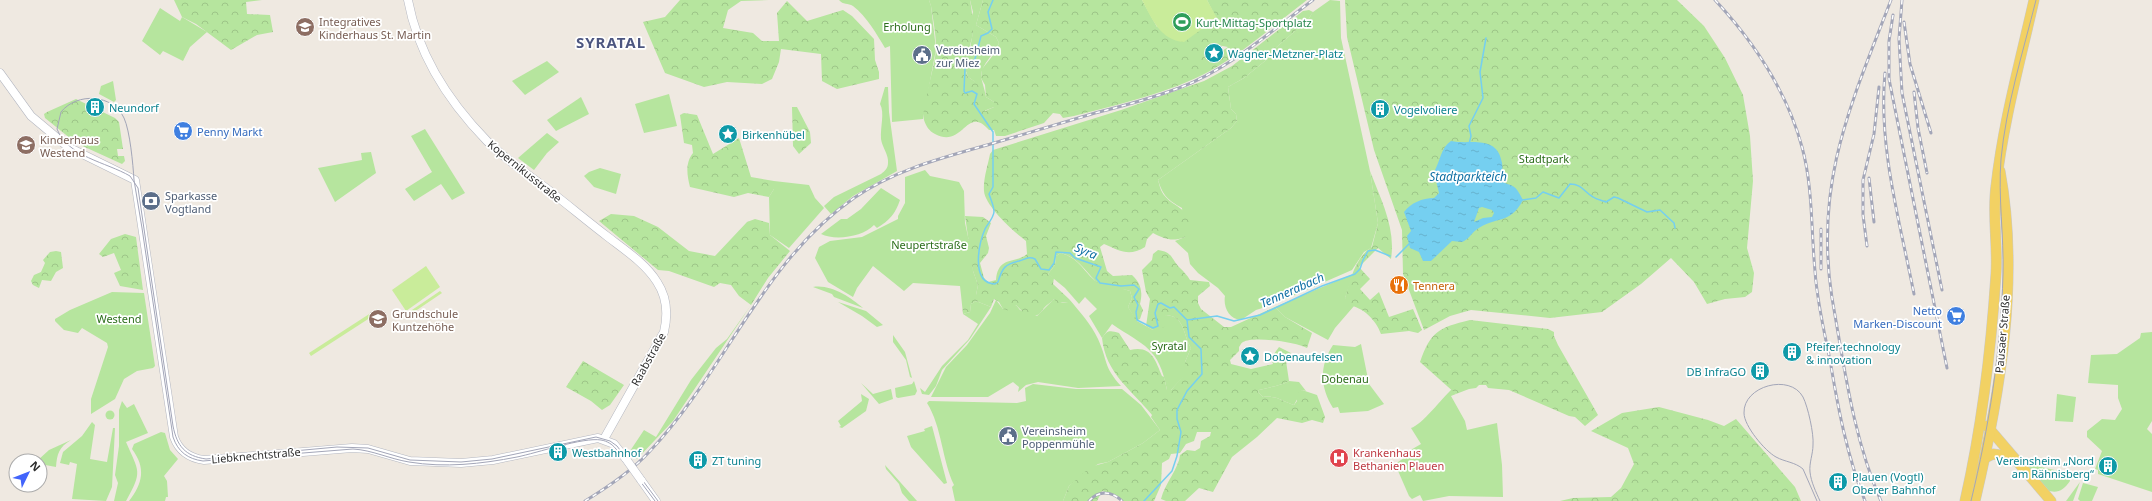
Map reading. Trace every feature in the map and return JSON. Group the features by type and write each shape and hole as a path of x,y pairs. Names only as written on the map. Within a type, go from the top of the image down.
{"main road":[{"name":"Pausaer Straße","path":"1965,501 1981,424 1991,354 1996,274 1994,198 2004,129 2034,0"},
{"name":"Pausaer Straße","path":"1975,501 1990,433 2001,364 2008,274 2005,198 1999,165"},
{"path":"1981,424 2051,501"},
{"path":"1990,433 2006,456 2043,501"},
{"path":"1985,458 1994,454 2006,456"}],"street":[{"name":"Kopernikusstraße","path":"408,0 419,40 430,65 464,117 488,142 514,164 635,259"},
{"name":"Liebknechtstraße","path":"0,74 31,116 68,147 135,180 174,437 179,447 188,456 204,460 352,448 368,449 410,461 461,463 493,460 587,439 604,439"},
{"name":"Raabstraße","path":"604,439 638,376 658,346 666,323 665,302 658,283 635,259"},
{"path":"604,439 612,443 626,459 656,501"}],"green space":[{"path":"174,0 262,0 246,2 247,14 270,15 273,32 257,35 231,50 196,24 182,17"},
{"path":"680,0 769,0 741,1 728,10 723,28 753,33 762,41 779,41 777,13 787,1 807,21 843,10 852,16 874,39 875,60 879,72 879,79 837,89 822,81 821,54 781,49 779,62 772,79 762,84 727,82 704,87 665,73 643,22 665,17"},
{"name":"Erholung","path":"839,0 929,0 936,49 923,119 892,122 890,46 885,48 871,26 858,10 849,4 842,3"},
{"path":"929,0 970,0 973,31 969,52 972,67 966,72 968,77 982,86 985,111 994,107 994,102 986,97 985,85 981,78 982,69 994,54 999,43 996,37 976,25 983,0 1142,0 1157,27 1216,18 1207,0 1307,0 1260,37 1223,63 1210,71 1178,86 1074,116 1063,118 1060,114 1053,113 1044,123 1005,136 996,136 994,130 989,130 981,123 975,122 969,124 952,136 945,137 931,131 924,120 925,106 936,48","holes":["1217,45 1228,47 1210,59 1208,55"]},
{"path":"970,0 983,0 976,25 996,37 999,43 982,71 981,77 986,97 994,102 994,107 984,111 981,91 977,84 968,77 966,71 972,67 969,54 973,32 971,19 973,12"},
{"name":"Kurt-Mittag-Sportplatz","path":"1142,0 1207,0 1217,18 1184,42 1169,37 1163,33 1153,21"},
{"path":"1330,0 1340,1 1341,38 1370,171 1378,223 1371,248 1364,252 1352,270 1272,305 1256,310 1241,320 1237,319 1228,312 1225,304 1225,296 1218,288 1198,273 1190,264 1188,253 1175,241 1185,237 1182,208 1167,197 1158,180 1231,128 1237,121 1236,114 1231,109 1228,87 1244,78 1265,61 1272,51 1308,20 1313,12"},
{"name":"Stadtpark","path":"1345,0 1677,0 1704,26 1725,58 1743,95 1750,136 1753,181 1747,248 1754,273 1752,292 1745,297 1725,299 1707,304 1694,282 1671,258 1641,284 1602,312 1550,318 1471,310 1450,316 1424,330 1403,274 1402,230 1374,150 1347,37"},
{"path":"160,8 180,21 182,17 207,32 190,47 183,61 163,51 160,55 142,41"},
{"path":"1309,10 1313,12 1308,20 1272,51 1265,61 1244,78 1228,87 1231,109 1236,114 1237,121 1231,128 1158,180 1161,191 1166,198 1187,214 1189,227 1185,237 1169,239 1153,233 1147,239 1145,247 1134,252 1124,252 1104,244 1100,247 1107,271 1113,276 1132,275 1137,281 1141,292 1140,304 1143,310 1140,319 1136,321 1128,307 1132,298 1130,291 1106,288 1100,285 1075,260 1061,253 1056,256 1055,265 1048,274 1054,278 1053,284 1069,299 1069,302 1057,303 1054,299 1038,315 1028,317 1016,305 1010,311 1003,309 999,302 994,299 991,307 976,301 971,304 970,312 963,314 961,295 976,295 978,285 973,271 965,216 983,217 991,223 986,236 989,248 988,253 980,263 984,278 988,282 996,280 997,272 1004,263 1018,259 1027,254 1026,241 1001,218 989,204 984,191 985,177 990,154 993,150 1121,110 1204,81 1232,66 1303,11"},
{"path":"547,61 559,72 525,95 512,81"},
{"path":"113,81 116,100 114,102 99,94 101,86"},
{"path":"885,87 888,87 889,112 897,171 853,196 831,214 824,206 834,197 881,174 887,168 887,157 881,139 882,116 880,104"},
{"path":"669,94 677,126 644,133 635,104"},
{"path":"581,97 589,114 556,131 547,120"},
{"path":"76,99 115,118 119,122 123,149 117,149 118,156 124,156 125,161 122,164 76,143 45,118 44,114 47,112"},
{"path":"792,107 797,107 810,132 811,143 799,154 793,146"},
{"path":"684,113 697,115 713,154 739,138 751,177 774,181 774,189 769,197 748,193 734,197 690,187 688,165 690,157 693,153 692,145 684,143 680,115"},
{"path":"425,129 465,193 452,200 441,184 414,201 405,189 432,172 411,136"},
{"path":"547,133 559,142 547,153 534,170 518,158"},
{"path":"371,152 376,173 335,202 318,168 362,160 361,153"},
{"path":"600,168 621,174 616,194 594,187 584,176 589,172"},
{"name":"Neupertstraße","path":"925,170 930,176 959,182 964,191 965,223 972,255 973,271 978,285 976,295 961,295 960,286 913,283 904,291 873,266 857,288 853,297 828,282 815,258 819,247 830,241 862,237 898,219 898,216 905,203 905,177"},
{"path":"1370,171 1383,203 1389,225 1392,248 1391,259 1378,248 1359,267 1370,279 1360,289 1370,300 1379,292 1389,317 1413,309 1422,330 1418,333 1409,331 1381,334 1376,324 1364,311 1348,305 1345,298 1357,263 1366,251 1372,247 1378,223"},
{"path":"774,181 809,185 815,198 824,208 789,248 770,235 769,197 774,189"},
{"path":"881,188 900,200 892,216 885,222 877,228 874,225 863,232 849,237 834,237 821,234 841,219 847,219 861,209"},
{"path":"611,214 634,216 658,227 689,251 715,256 747,222 755,219 769,223 770,235 790,251 768,278 751,305 739,296 731,285 720,283 714,287 669,271 658,270 599,221"},
{"path":"125,234 136,237 143,290 120,286 114,273 121,270 114,253 103,257 99,254 111,239"},
{"path":"1158,250 1169,254 1190,280 1209,282 1210,286 1198,296 1198,303 1201,309 1224,327 1231,327 1275,307 1285,317 1312,333 1307,348 1275,340 1248,340 1242,343 1239,347 1239,351 1230,360 1231,364 1251,369 1273,364 1271,358 1279,347 1291,353 1286,361 1289,381 1259,390 1258,392 1263,397 1275,398 1294,405 1297,401 1296,395 1302,390 1317,395 1325,417 1323,423 1312,420 1302,423 1277,418 1257,437 1232,457 1213,492 1199,488 1185,501 1166,501 1161,499 1177,465 1180,455 1187,450 1195,451 1200,448 1201,441 1210,436 1211,432 1197,432 1194,441 1186,444 1180,453 1171,454 1169,459 1162,463 1161,485 1154,501 1123,501 1116,495 1102,491 1097,501 1063,501 1069,486 1090,467 1108,462 1143,443 1160,430 1151,417 1152,415 1120,380 1108,361 1104,351 1102,338 1106,333 1111,331 1119,333 1130,350 1137,349 1148,352 1154,359 1162,376 1164,377 1167,390 1171,390 1184,375 1185,362 1191,348 1180,322 1172,316 1166,315 1164,327 1153,330 1146,326 1150,299 1146,292 1142,270 1152,260 1153,254"},
{"path":"50,252 61,252 63,268 56,272 51,281 42,280 39,288 33,285 31,281 34,275 41,272 45,263 43,260"},
{"name":"Syratal","path":"1061,253 1077,262 1097,282 1130,291 1132,298 1128,307 1137,321 1153,330 1166,315 1172,316 1180,322 1191,348 1185,362 1185,375 1170,391 1167,390 1160,365 1155,356 1148,349 1112,324 1102,338 1089,316 1097,309 1085,297 1079,304 1065,288 1048,274 1055,265 1056,256"},
{"path":"426,266 440,287 406,311 392,290"},
{"path":"1353,274 1345,298 1354,306 1335,328 1328,340 1285,317 1275,307"},
{"path":"813,287 827,287 833,289 840,292 863,308 834,297 832,294"},
{"path":"440,291 442,293 411,314 409,312"},
{"name":"Westend","path":"112,292 144,293 155,366 153,368 137,371 124,379 115,399 91,414 91,399 108,347 107,343 82,328 78,333 64,330 55,321 55,319 70,310"},
{"path":"1054,299 1062,303 1068,302 1069,299 1085,318 1098,339 1108,368 1121,386 1078,388 1038,382 1026,385 1018,392 1019,387 1013,382 988,397 931,397 946,367 967,345 990,313 996,300 1003,309 1016,305 1020,310 1037,316"},
{"path":"976,301 991,307 970,339 942,370 936,386 929,395 922,394 920,388 925,392 942,366 968,340 978,324 963,314 970,312 971,304"},
{"path":"838,302 866,311 883,325 877,327"},
{"path":"751,305 673,421 637,459 630,451 644,430 656,437 691,380 716,348 727,339"},
{"path":"377,309 379,312 311,356 309,353"},
{"path":"1470,320 1548,329 1554,332 1558,345 1598,415 1585,426 1575,417 1569,416 1509,390 1488,388 1486,385 1479,385 1476,388 1456,394 1420,362 1428,343 1437,332"},
{"path":"2152,332 2152,421 2147,429 2152,434 2152,492 2098,474 2098,470 2095,469 2102,451 2087,437 2087,431 2102,419 2115,420 2122,409 2118,398 2118,385 2088,383 2091,355 2117,354 2140,338 2141,333"},
{"path":"893,335 905,352 912,378 910,377 906,360 893,342"},
{"name":"Dobenau","path":"1361,344 1369,384 1384,404 1368,411 1340,413 1338,407 1333,408 1326,392 1323,376 1325,361 1333,345 1355,347"},
{"path":"583,361 624,385 610,405 602,410 591,401 566,387"},
{"path":"914,381 917,391 915,395 898,398 896,397 895,388 912,384"},
{"path":"1289,381 1299,382 1306,391 1302,390 1294,405 1275,398 1263,397 1258,392 1259,390"},
{"path":"861,383 873,394 891,389 893,399 879,404"},
{"path":"1033,384 1076,389 1122,389 1141,405 1160,430 1143,443 1108,462 1098,464 1069,486 1063,501 955,501 952,487 954,485 947,465 936,422 927,403 929,401 1017,403 1026,401 1025,388"},
{"path":"1452,389 1456,394 1451,396 1465,421 1467,430 1497,423 1502,465 1503,497 1449,496 1423,501 1420,495 1412,499 1409,496 1395,464 1404,458 1402,455 1421,444 1411,428 1421,422"},
{"path":"861,394 869,399 866,411 842,428 839,427 841,426 838,421 862,401"},
{"path":"2057,394 2076,397 2073,422 2055,421"},
{"path":"122,401 127,408 134,404 148,433 126,442 136,466 137,477 126,501 114,501 118,483 115,475 119,446 119,410"},
{"path":"1659,407 1708,420 1724,426 1736,419 1795,487 1801,501 1560,501 1573,498 1611,497 1621,488 1634,464 1628,448 1591,431 1622,413"},
{"path":"110,410 115,415 110,420 105,415"},
{"path":"92,422 95,425 90,459 107,462 113,428 115,428 112,487 106,501 72,499 77,464 70,462 69,465 60,463 63,452 82,436"},
{"path":"932,426 947,483 944,484 911,447 907,436 925,431 924,429"},
{"path":"161,432 165,433 170,450 178,459 164,476 167,481 168,497 166,497 165,501 129,501 140,482 141,475 139,463 132,449 134,444"},
{"path":"71,440 59,451 56,467 48,466 48,453 46,453"},
{"path":"2018,458 2023,458 2028,464 2068,473 2070,481 2060,491 2053,492 2046,490"},
{"path":"885,465 917,501 909,501 902,493 899,484 886,469"},
{"path":"2080,482 2073,501 2066,501"},
{"path":"2083,483 2098,487 2092,501 2080,501 2078,499"}],"water":[{"name":"Stadtparkteich","path":"1451,141 1480,142 1493,147 1498,152 1502,161 1501,181 1516,188 1523,200 1513,214 1483,225 1462,242 1452,241 1431,261 1423,261 1419,252 1410,248 1407,236 1411,231 1404,212 1413,204 1425,199 1434,198 1439,193 1434,172 1445,147","holes":["1482,207 1492,210 1494,213 1492,217 1483,218 1474,222 1479,208"]}],"waterway":[{"name":"Syra","path":"993,0 988,12 992,29 988,33 981,36 975,59 965,68 964,91 965,93 972,91 977,94 974,104 993,132 993,187 989,194 994,212 992,219 985,229 979,252 979,270 982,277 987,282 995,284 998,282 1001,273 1007,265 1029,258 1035,259 1041,269 1049,270 1054,263 1056,252 1070,253 1075,258 1101,267 1096,278 1100,283 1121,286 1134,285 1139,289 1134,297 1138,305 1136,312 1137,320 1153,328 1158,326 1155,313 1158,304 1161,303 1170,308 1174,307 1187,320 1189,337 1201,349 1202,374 1187,391 1177,410 1177,419 1181,432 1177,456 1172,471 1144,501"},
{"path":"1469,144 1471,136 1469,126 1483,98 1480,72 1486,38"},
{"name":"Tennerabach","path":"1522,200 1536,198 1543,192 1559,198 1570,184 1574,184 1595,198 1606,202 1614,197 1647,212 1660,210 1674,223 1675,228"},
{"name":"Tennerabach","path":"1396,257 1410,243"},
{"name":"Tennerabach","path":"1187,320 1217,316 1234,321 1260,315 1322,286 1355,274 1360,269 1368,251 1375,250 1390,256"}],"tram line":[{"path":"1971,501 1989,417 2000,332 2003,274 2000,173 2003,139 2016,79 2036,0"},
{"path":"655,501 614,447 601,440 572,443 504,459 450,465 409,462 367,451 353,449 203,461 193,459 184,454 178,447 173,437 142,228 140,216 136,192 135,186 134,180 131,148 124,118 119,110 112,104 94,98 76,101 61,112 57,129 62,138 70,146 89,158 130,176 138,188 173,426 177,439 187,453 206,459 337,447 368,448 410,460 461,462 492,459 596,437 610,441 617,446 658,501"},
{"path":"1817,501 1803,469 1771,454 1756,438 1747,425 1744,413 1746,404 1751,396 1759,390 1778,384 1797,390 1803,397 1809,414 1813,434 1810,469 1811,476 1820,501"}],"railway":[{"path":"585,501 619,478 650,451 677,420 701,387 769,285 794,253 822,224 854,198 887,179 921,165 957,153 1137,102 1179,88 1215,71 1249,49 1313,0"},
{"path":"1715,0 1743,33 1768,69 1788,107 1802,147 1806,162 1810,193 1816,282 1821,316 1844,432 1853,467 1865,501"},
{"path":"1881,501 1863,452 1845,375 1832,298 1828,256 1828,217 1832,180 1850,109 1891,0"},
{"path":"1902,0 1899,39 1902,93 1942,290"},
{"path":"1893,15 1889,41 1889,79 1947,368"},
{"path":"1904,22 1910,64 1931,133"},
{"path":"1885,73 1884,101 1887,156 1914,294"},
{"path":"1867,246 1863,215 1863,180 1874,134 1879,87"},
{"path":"1914,92 1918,128 1927,173"},
{"path":"1869,178 1874,222"},
{"path":"1821,229 1821,269"},
{"path":"1089,501 1097,495 1106,493 1114,495 1122,501"}],"place":[{"name":"Kurt-Mittag-Sportplatz","path":"1182,22"},
{"name":"Integratives Kinderhaus St. Martin","path":"305,27"},
{"name":"Wagner-Metzner-Platz","path":"1214,53"},
{"name":"Vereinsheim zur Miez","path":"922,55"},
{"name":"Neundorf","path":"95,107"},
{"name":"Vogelvoliere","path":"1380,109"},
{"name":"Penny Markt","path":"183,131"},
{"name":"Birkenhübel","path":"728,134"},
{"name":"Kinderhaus Westend","path":"26,145"},
{"name":"Sparkasse Vogtland","path":"151,201"},
{"name":"Tennera","path":"1399,285"},
{"name":"Netto Marken-Discount","path":"1956,316"},
{"name":"Grundschule Kuntzehöhe","path":"378,319"},
{"name":"Pfeifer technology & innovation","path":"1792,352"},
{"name":"Dobenaufelsen","path":"1250,356"},
{"name":"DB InfraGO","path":"1760,371"},
{"name":"Vereinsheim Poppenmühle","path":"1008,436"},
{"name":"Westbahnhof","path":"558,452"},
{"name":"Krankenhaus Bethanien Plauen","path":"1339,458"},
{"name":"ZT tuning","path":"698,460"},
{"name":"Vereinsheim „Nord am Rähnisberg“","path":"2108,466"},
{"name":"Plauen (Vogtl) Oberer Bahnhof","path":"1838,482"}],"district":[{"name":"SYRATAL","path":"611,42"}]}
